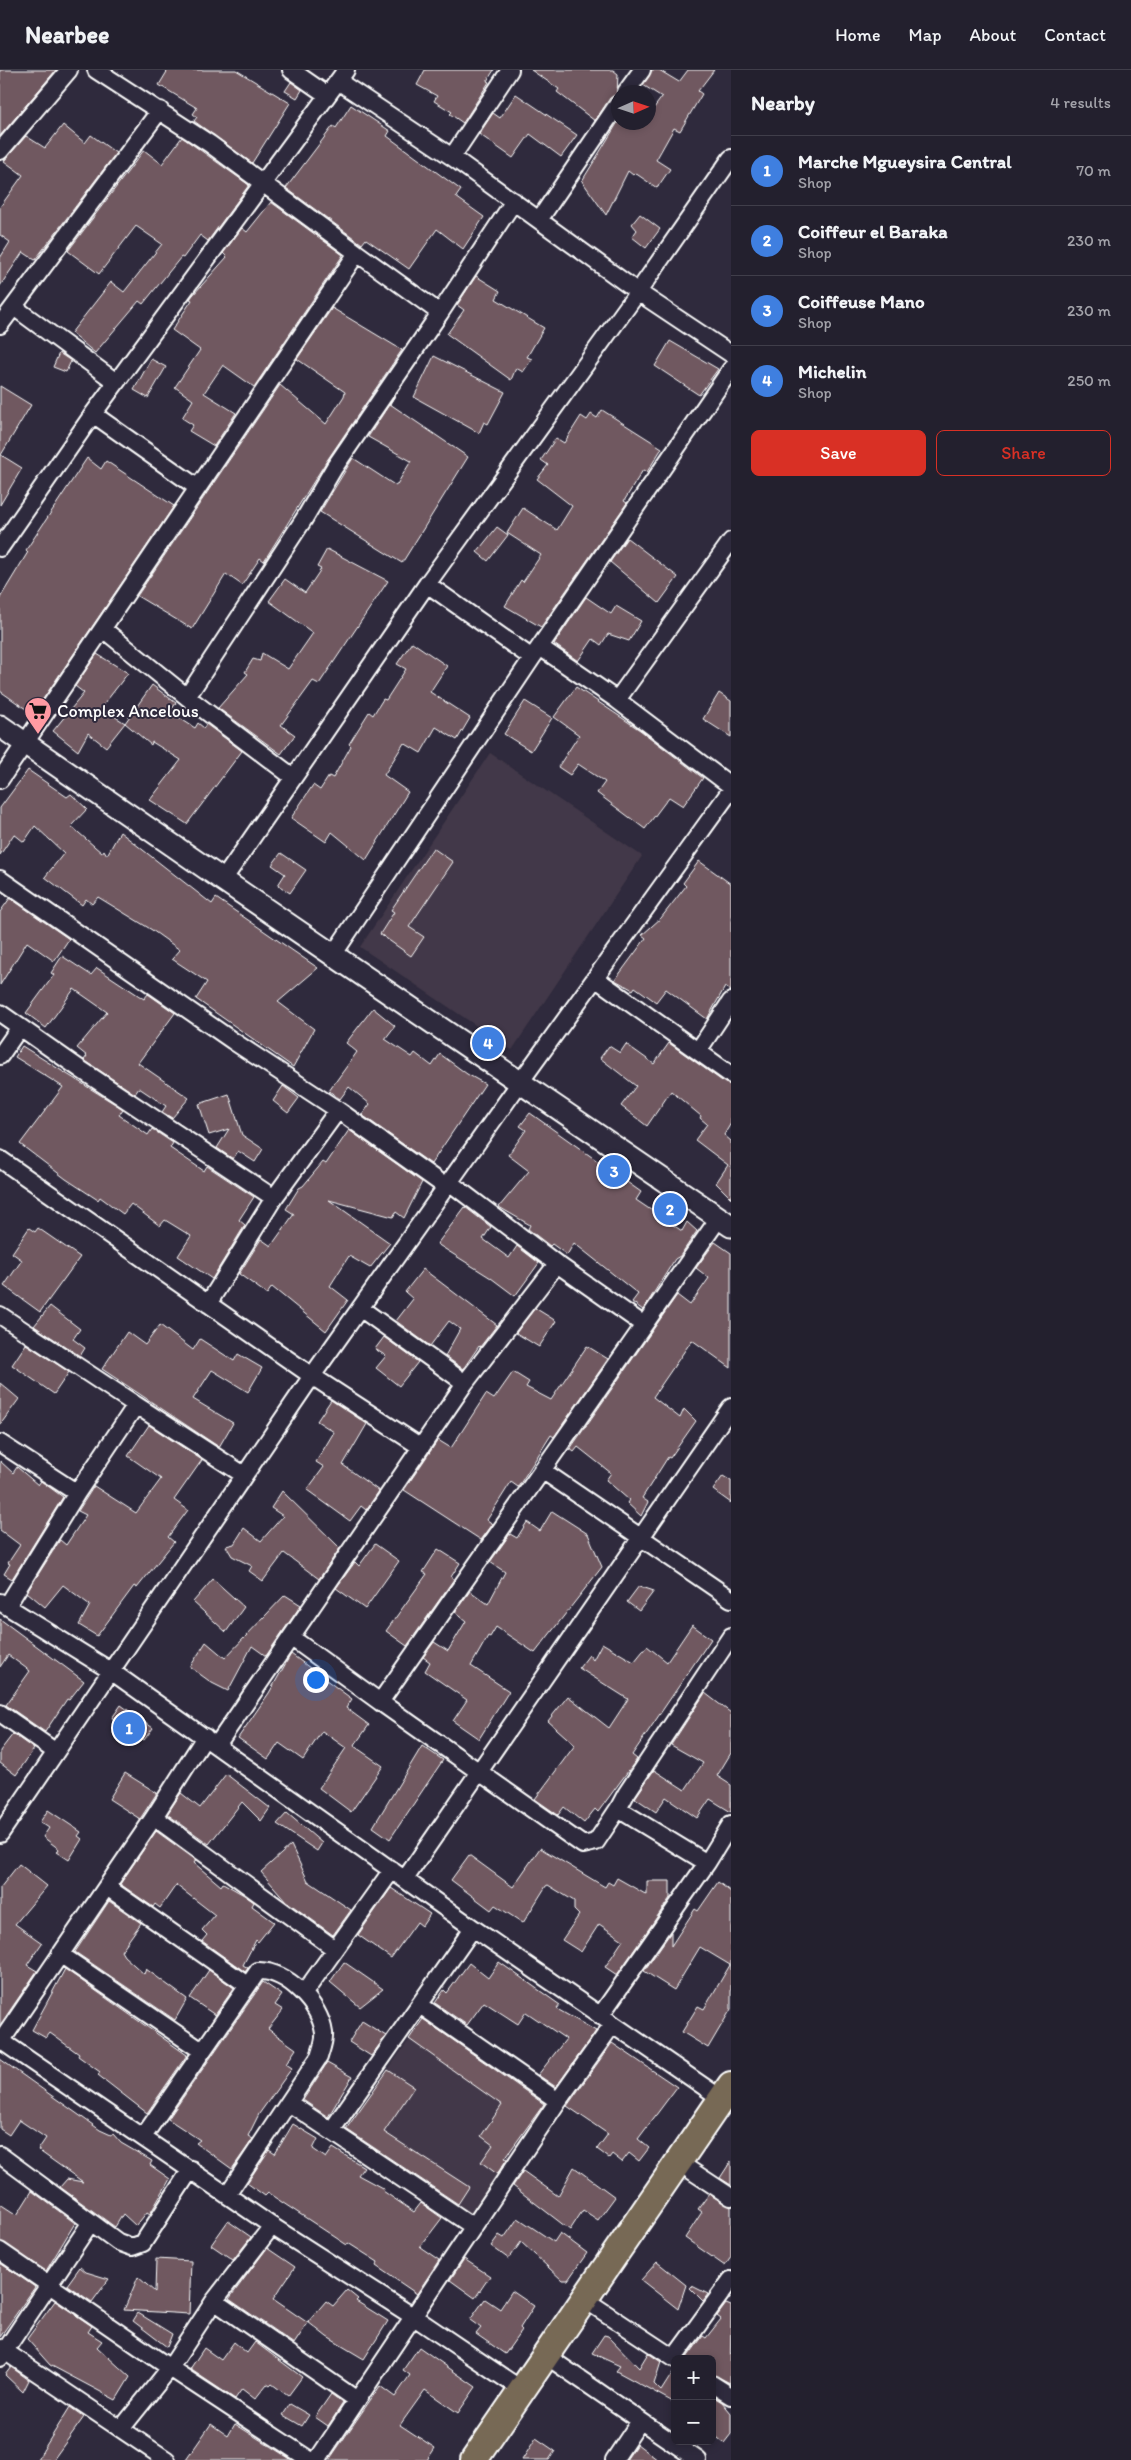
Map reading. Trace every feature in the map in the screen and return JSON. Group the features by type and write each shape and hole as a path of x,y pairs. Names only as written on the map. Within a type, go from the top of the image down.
{"main road":[{"path":"474,2460 726,2092"}],"street":[{"path":"0,151 69,70"},
{"path":"96,70 160,110 263,182 440,313"},
{"path":"291,70 327,95"},
{"path":"452,157 510,70"},
{"path":"631,85 642,70"},
{"path":"0,548 116,382 342,76 638,292 731,354"},
{"path":"0,325 160,110"},
{"path":"539,220 611,114"},
{"path":"223,880 427,584 638,292 731,158"},
{"path":"187,697 304,519 334,468 514,201"},
{"path":"0,780 357,253"},
{"path":"14,307 116,382"},
{"path":"333,955 536,652 731,369"},
{"path":"93,414 198,488"},
{"path":"617,700 731,541"},
{"path":"0,1834 6,1812 56,1752 312,1376 520,1081 730,791 617,700 427,584"},
{"path":"102,630 293,777"},
{"path":"0,726 725,1222 644,1325 380,1702"},
{"path":"0,879 233,1041 448,1185 644,1325"},
{"path":"595,978 731,1075"},
{"path":"698,1051 731,1001"},
{"path":"0,1013 274,1198"},
{"path":"0,1056 20,1027"},
{"path":"208,1304 274,1198 338,1110"},
{"path":"0,1159 312,1376 421,1446"},
{"path":"522,2390 414,2317 272,2226 191,2169 0,2041 154,1817 292,1638 465,1383 557,1264"},
{"path":"360,1308 465,1383"},
{"path":"0,1315 244,1475"},
{"path":"136,1405 3,1604 111,1670 473,1928 607,2020 726,2092"},
{"path":"304,1993 335,1949 399,1874 478,1772 731,1407"},
{"path":"0,1443 77,1493"},
{"path":"542,1470 731,1598"},
{"path":"292,1638 583,1845 596,1842 731,1636"},
{"path":"0,1713 56,1752"},
{"path":"618,1809 707,1863"},
{"path":"154,1817 335,1949"},
{"path":"317,2460 558,2101 731,1824"},
{"path":"107,1886 247,1985"},
{"path":"330,2131 473,1928"},
{"path":"60,1954 202,2051"},
{"path":"143,2137 258,1971 276,1972 304,1993 320,2020 324,2034 319,2057 227,2195"},
{"path":"420,2005 558,2101"},
{"path":"288,2103 474,2227"},
{"path":"0,2156 118,2242 132,2247 143,2243 191,2169"},
{"path":"678,2162 731,2197"},
{"path":"91,2222 2,2353 167,2460"},
{"path":"121,2429 170,2368 214,2301 272,2226"},
{"path":"0,2251 48,2286 310,2460"},
{"path":"676,2355 731,2280"},
{"path":"584,2299 671,2356"},
{"path":"214,2301 357,2400"},
{"path":"545,2355 698,2460"},
{"path":"716,2387 731,2396"},
{"path":"614,2460 640,2421"}],"shaded area":[{"path":"490,753 642,856 512,1050 360,947"},
{"path":"424,2019 548,2105 472,2222 341,2135"}],"building":[{"path":"0,70 56,70 0,136"},
{"path":"168,70 236,70 290,103 252,163 194,121 197,117 193,114 197,108 159,85"},
{"path":"425,70 494,70 487,81 489,82 463,123 450,114 452,112 434,101 437,96 417,85"},
{"path":"531,70 613,70 618,74 617,85 611,85 611,97 595,121 557,92 559,89"},
{"path":"652,70 659,70 679,82 688,70 714,70 698,91 702,94 680,131 674,128 656,160 670,169 657,188 635,173 633,175 628,171 606,215 582,181 613,130 656,130 656,105 662,97 656,93 656,85 643,85"},
{"path":"291,82 302,90 297,98 285,91"},
{"path":"516,94 577,135 561,157 530,134 513,158 479,134 493,113 500,118"},
{"path":"351,105 390,131 387,136 461,190 456,197 484,217 463,249 437,229 409,269 366,239 362,244 286,188 333,126 336,128"},
{"path":"63,125 85,143 91,135 116,153 35,260 23,252 0,286 0,258 10,242 0,235 0,207 23,175 4,161 26,136 45,148"},
{"path":"182,137 249,185 208,241 200,235 183,258 181,257 143,304 139,301 95,353 71,333 111,282 124,292 162,244 136,226 99,274 68,251 144,150 162,164"},
{"path":"271,202 343,255 254,387 223,365 204,393 236,413 214,446 189,431 193,425 182,418 193,400 175,387 200,350 172,330 192,300 190,299 193,295 227,257 223,253 242,228 247,232"},
{"path":"640,214 660,229 646,248 632,237 637,230 632,224"},
{"path":"476,276 500,291 496,299 544,328 527,357 532,359 523,372 516,368 511,380 447,334 464,310 457,305"},
{"path":"332,308 402,350 326,462 264,561 260,558 242,585 226,574 192,629 137,596 280,385 326,424 345,392 297,359"},
{"path":"670,341 718,369 699,395 655,366"},
{"path":"59,353 71,361 66,372 53,367"},
{"path":"434,356 505,392 488,424 484,422 479,433 414,397"},
{"path":"151,359 166,367 148,398 134,390"},
{"path":"0,386 31,405 1,455 22,468 0,505"},
{"path":"394,397 390,404 468,457 402,563 320,512 353,458 396,486 411,461 368,437"},
{"path":"602,410 662,448 647,472 643,470 624,501 627,503 541,627 505,606 521,580 523,582 541,555 507,533 523,508 557,530 572,506 537,479 548,465 541,460 556,438 564,443 581,416 587,420 591,414 597,418"},
{"path":"87,458 101,469 106,461 174,506 33,714 0,691 0,598 28,552 26,550"},
{"path":"497,527 508,535 488,561 477,552"},
{"path":"627,538 678,577 659,603 610,562"},
{"path":"327,549 388,581 319,684 313,681 281,725 295,735 281,754 218,708 248,674 245,672 253,659 260,661 262,653 288,669 313,633 269,601 285,579 305,593 321,569 317,567"},
{"path":"586,597 611,614 616,606 641,621 629,641 608,634 601,645 593,639 578,661 554,644"},
{"path":"412,642 447,666 430,692 470,718 457,740 436,727 421,753 404,743 384,775 408,792 366,860 332,832 326,842 291,818 313,785 320,790 329,776 333,778 351,746 349,744 369,712 373,715 383,699 386,700 406,669 397,664"},
{"path":"97,654 128,673 101,708 125,723 106,747 88,733 78,751 53,731 84,693 75,686"},
{"path":"152,685 176,703 170,712 195,728 198,723 204,728 206,724 242,751 187,824 150,800 181,760 152,742 151,745 125,723"},
{"path":"576,687 640,730 703,778 683,806 669,797 645,829 597,793 605,782 578,764 570,775 558,767 579,735 554,717"},
{"path":"719,693 731,701 731,737 703,719"},
{"path":"525,701 552,718 531,751 504,734"},
{"path":"28,770 67,797 71,794 87,809 71,826 102,853 104,850 107,855 120,832 212,904 216,898 318,968 278,1002 314,1029 293,1067 196,999 207,982 172,959 180,950 152,930 98,897 92,904 86,899 82,905 45,877 64,853 35,826 24,842 14,834 0,855 0,808"},
{"path":"433,848 453,862 409,927 424,937 411,956 380,934 394,912 391,910"},
{"path":"281,853 306,870 290,893 278,885 285,874 272,865"},
{"path":"699,861 731,884 731,991 725,987 707,1019 666,989 656,1002 635,987 633,990 615,980 646,938 642,935 661,918 686,886 683,883"},
{"path":"10,898 69,939 54,961 27,942 0,985 0,912"},
{"path":"62,956 91,975 97,968 144,999 148,994 175,1013 138,1063 189,1098 172,1118 162,1112 166,1106 139,1088 135,1094 84,1060 87,1056 77,1048 107,1012 74,989 46,1028 26,1013 54,975 51,973"},
{"path":"373,1008 395,1026 385,1039 412,1057 415,1053 432,1066 440,1054 467,1074 485,1084 431,1164 362,1115 370,1104 349,1087 340,1099 329,1091 357,1052 346,1043"},
{"path":"669,1043 725,1083 731,1085 731,1123 724,1135 731,1141 731,1198 716,1183 728,1165 695,1140 707,1124 700,1118 701,1116 671,1091 647,1126 621,1106 636,1086 600,1058 609,1046 620,1053 626,1044 654,1064"},
{"path":"22,1046 123,1109 119,1115 148,1135 152,1129 173,1143 170,1148 204,1171 207,1166 254,1197 239,1220 245,1225 212,1279 178,1256 191,1236 165,1220 160,1226 131,1204 123,1214 100,1197 98,1200 66,1179 20,1144 63,1087 15,1057"},
{"path":"283,1086 299,1098 288,1113 273,1101"},
{"path":"229,1094 242,1135 263,1149 255,1162 238,1151 233,1159 217,1148 229,1129 209,1135 199,1104"},
{"path":"530,1113 641,1192 636,1200 682,1231 687,1222 697,1231 680,1256 675,1259 643,1310 632,1302 638,1294 574,1243 567,1255 552,1244 550,1246 528,1229 530,1225 499,1207 529,1171 508,1155 526,1130 520,1126"},
{"path":"349,1130 422,1182 404,1218 396,1212 393,1217 329,1200 390,1243 370,1268 349,1256 330,1286 348,1300 326,1331 272,1287 267,1294 239,1274 261,1239 271,1246 294,1214 286,1209 299,1188 303,1186 323,1162 326,1164"},
{"path":"465,1207 491,1227 483,1239 509,1258 517,1246 539,1263 515,1296 491,1278 437,1244"},
{"path":"29,1228 35,1232 38,1228 80,1257 40,1312 4,1286 22,1260 12,1253"},
{"path":"715,1242 731,1253 731,1368 692,1340 653,1397 680,1418 684,1409 696,1421 670,1458 668,1457 642,1498 648,1502 641,1516 627,1503 629,1500 606,1480 611,1473 578,1447 574,1452 570,1449 677,1295 690,1305 709,1278 696,1268"},
{"path":"423,1269 497,1325 463,1369 445,1356 460,1329 449,1321 430,1346 396,1321 413,1299 405,1292"},
{"path":"50,1306 80,1329 73,1339 85,1348 80,1356 34,1326"},
{"path":"535,1308 556,1321 539,1347 516,1333"},
{"path":"160,1325 193,1350 200,1339 234,1361 238,1354 262,1368 248,1392 212,1370 193,1399 233,1423 219,1447 102,1369 127,1332 145,1345"},
{"path":"384,1337 418,1362 399,1386 376,1368 386,1356 375,1349"},
{"path":"26,1344 69,1372 54,1394 12,1365"},
{"path":"587,1346 608,1359 554,1437 551,1435 518,1487 511,1482 487,1520 493,1524 481,1540 404,1490 438,1440 451,1448 486,1394 494,1399 513,1372 529,1382 526,1387 551,1400"},
{"path":"0,1383 19,1399 0,1425"},
{"path":"331,1400 367,1424 343,1465 379,1491 366,1510 361,1506 350,1521 307,1490 324,1467 316,1462 334,1432 317,1421"},
{"path":"149,1425 202,1460 174,1500 188,1510 168,1537 174,1542 137,1588 134,1586 97,1636 79,1625 90,1605 63,1585 45,1607 27,1592 60,1540 66,1545 86,1515 78,1511 94,1486 136,1513 161,1479 128,1456"},
{"path":"0,1461 13,1473 17,1467 38,1485 41,1481 63,1497 12,1579 4,1574 10,1564 8,1563 20,1545 0,1530"},
{"path":"723,1476 731,1481 731,1503 713,1490"},
{"path":"282,1491 340,1548 319,1579 284,1553 263,1581 249,1571 252,1566 232,1556 226,1546 234,1544 244,1528 261,1541 283,1516 271,1508"},
{"path":"552,1511 588,1534 602,1567 535,1653 496,1627 490,1637 488,1636 471,1666 509,1691 479,1739 453,1721 467,1700 425,1671 430,1662 423,1657 434,1642 448,1651 466,1621 455,1612 470,1591 488,1604 505,1572 490,1562 510,1534 517,1538 527,1522 540,1531"},
{"path":"375,1544 399,1561 365,1609 336,1588 355,1562 359,1566"},
{"path":"438,1549 460,1563 451,1577 454,1579 407,1646 386,1631 427,1574 423,1572"},
{"path":"213,1579 244,1607 226,1632 193,1602"},
{"path":"639,1586 654,1591 639,1611 627,1602"},
{"path":"285,1595 301,1605 266,1656 252,1646 228,1691 212,1683 190,1667 206,1642 225,1658"},
{"path":"0,1619 84,1681 69,1700 67,1699 45,1732 6,1705 30,1671 8,1655 0,1667"},
{"path":"692,1625 711,1639 632,1755 637,1759 598,1812 595,1809 584,1823 564,1807 558,1815 535,1799 575,1745 548,1721 568,1696 609,1728 628,1699 579,1668 589,1655 593,1660 602,1643 634,1662 647,1646 667,1662"},
{"path":"291,1654 352,1699 346,1708 369,1725 354,1746 383,1766 351,1812 319,1788 346,1748 322,1731 303,1760 279,1743 268,1759 238,1738 269,1693"},
{"path":"705,1693 731,1713 731,1753 717,1776 731,1785 731,1812 710,1799 697,1818 666,1797 656,1812 635,1798 654,1770 685,1790 703,1763 671,1745"},
{"path":"121,1705 153,1728 144,1740 112,1718"},
{"path":"13,1734 34,1749 16,1775 0,1763 0,1751"},
{"path":"422,1746 443,1760 390,1839 373,1827"},
{"path":"125,1773 157,1793 140,1819 109,1799"},
{"path":"226,1774 270,1808 261,1821 242,1802 209,1844 167,1814 181,1793 200,1808"},
{"path":"48,1810 81,1832 78,1836 82,1839 69,1860 57,1852 59,1849 43,1837 49,1828 40,1822"},
{"path":"287,1813 322,1843 317,1851 277,1824"},
{"path":"156,1831 196,1860 194,1863 221,1886 223,1883 244,1895 254,1902 252,1906 274,1922 258,1942 256,1940 243,1965 248,1968 245,1972 202,1941 207,1935 202,1930 215,1915 176,1885 160,1908 155,1904 153,1907 120,1884"},
{"path":"291,1845 308,1881 351,1910 333,1935 286,1901 261,1872"},
{"path":"540,1848 605,1887 608,1882 613,1885 617,1878 647,1895 647,1881 670,1881 670,1898 617,1975 605,1967 623,1940 599,1924 581,1952 562,1940 579,1915 574,1910 574,1901 548,1885 523,1923 495,1905 491,1910 451,1880 469,1855 513,1887"},
{"path":"19,1864 47,1886 15,1924 42,1943 27,1965 37,1971 0,2025 0,1888"},
{"path":"718,1882 731,1892 731,2009 708,2048 682,2032 698,2006 704,2009 730,1965 700,1947 674,1990 644,1971 671,1932 671,1946 695,1909 698,1911"},
{"path":"391,1888 430,1914 422,1926 417,1922 391,1958 358,1935"},
{"path":"109,1901 141,1923 121,1951 124,1956 144,1974 146,1969 187,1999 175,2020 75,1952"},
{"path":"344,1962 383,1989 360,2007 330,1982"},
{"path":"499,1962 560,2005 557,2009 596,2031 556,2087 538,2075 566,2039 526,2012 518,2024 484,2002 467,2025 435,2003 444,1990 447,1993 469,1963 488,1978"},
{"path":"65,1969 187,2055 147,2113 98,2075 100,2072 78,2056 79,2054 50,2033 46,2038 32,2030"},
{"path":"209,1970 234,1988 215,2015 190,1998"},
{"path":"263,1982 282,1995 275,2005 283,2010 268,2029 296,2049 286,2064 292,2068 259,2114 248,2136 253,2139 232,2169 196,2143 200,2140 168,2119"},
{"path":"423,2019 544,2104 505,2158 507,2159 497,2174 481,2162 493,2145 481,2136 502,2105 409,2039"},
{"path":"362,2021 386,2036 371,2056 349,2042"},
{"path":"612,2043 677,2087 638,2139 649,2148 639,2161 629,2153 622,2162 612,2154 609,2158 597,2149 608,2134 567,2106"},
{"path":"0,2059 100,2130 111,2135 113,2134 121,2143 152,2161 150,2165 170,2179 150,2214 147,2212 136,2226 123,2214 115,2227 60,2187 67,2179 83,2182 38,2150 46,2138 19,2120 9,2135 0,2129"},
{"path":"327,2063 352,2077 328,2117 303,2100"},
{"path":"388,2070 414,2087 384,2132 469,2187 458,2204 346,2129"},
{"path":"293,2124 318,2139 313,2149 326,2158 333,2148 364,2167 358,2175 384,2189 383,2191 414,2212 421,2203 442,2218 420,2247 439,2260 417,2294 376,2266 378,2262 348,2243 347,2245 268,2193 265,2196 247,2183 269,2150 275,2154"},
{"path":"731,2161 731,2185 720,2178"},
{"path":"574,2167 615,2197 598,2220 583,2210 570,2230 513,2186 523,2171 558,2196"},
{"path":"32,2191 75,2223 46,2271 0,2241 0,2204 17,2215"},
{"path":"709,2194 731,2207 731,2257 725,2266 685,2238 702,2212 698,2209"},
{"path":"518,2218 554,2242 560,2233 587,2253 568,2280 562,2280 521,2242 509,2259 491,2246 499,2235 504,2238"},
{"path":"228,2221 251,2237 233,2260 211,2245"},
{"path":"267,2248 295,2267 273,2299 308,2323 294,2344 229,2299"},
{"path":"156,2259 191,2261 189,2314 124,2310 138,2277 155,2292"},
{"path":"464,2259 490,2276 475,2298 450,2280"},
{"path":"657,2262 686,2285 678,2309 641,2280"},
{"path":"0,2263 35,2287 0,2337"},
{"path":"80,2267 86,2272 109,2279 92,2302 67,2285"},
{"path":"692,2286 708,2294 703,2301 690,2288"},
{"path":"347,2290 358,2299 356,2301 388,2321 364,2359 327,2337 308,2322 326,2301 333,2306"},
{"path":"512,2291 534,2306 520,2328 522,2330 505,2354 476,2334 481,2328 470,2320 485,2299 500,2309"},
{"path":"55,2301 92,2326 88,2332 102,2341 97,2347 130,2377 116,2400 50,2365 27,2339"},
{"path":"726,2304 731,2306 730,2383 716,2376 716,2355 689,2355 703,2336 706,2338 721,2319 717,2316"},
{"path":"138,2313 172,2334 167,2347 133,2321"},
{"path":"604,2335 608,2336 639,2368 648,2353 661,2362 654,2384 661,2391 671,2375 671,2401 616,2371 620,2366 592,2353"},
{"path":"234,2342 247,2353 255,2342 302,2377 288,2396 272,2384 270,2386 267,2384 255,2399 242,2389 235,2399 190,2369 204,2348 221,2360"},
{"path":"419,2347 476,2387 458,2413 425,2390 400,2425 435,2448 427,2460 329,2460 380,2386 395,2397 410,2375 403,2370"},
{"path":"11,2367 29,2380 23,2392 5,2375"},
{"path":"331,2394 343,2403 328,2426 315,2417"},
{"path":"716,2398 722,2402 731,2413 731,2434 724,2443 716,2436"},
{"path":"290,2404 309,2415 302,2426 283,2415"},
{"path":"70,2407 84,2417 53,2460 37,2460"},
{"path":"211,2424 228,2436 235,2424 292,2460 186,2460"},
{"path":"536,2438 555,2451 549,2460 522,2460"},
{"path":"637,2444 658,2460 626,2460"}],"place":[{"name":"Complex Ancelous","path":"38,735"},
{"name":"Michelin","path":"488,1043"},
{"name":"Coiffeuse Mano","path":"614,1171"},
{"name":"Coiffeur el Baraka","path":"670,1209"},
{"name":"Marche Mgueysira Central","path":"129,1728"}]}
